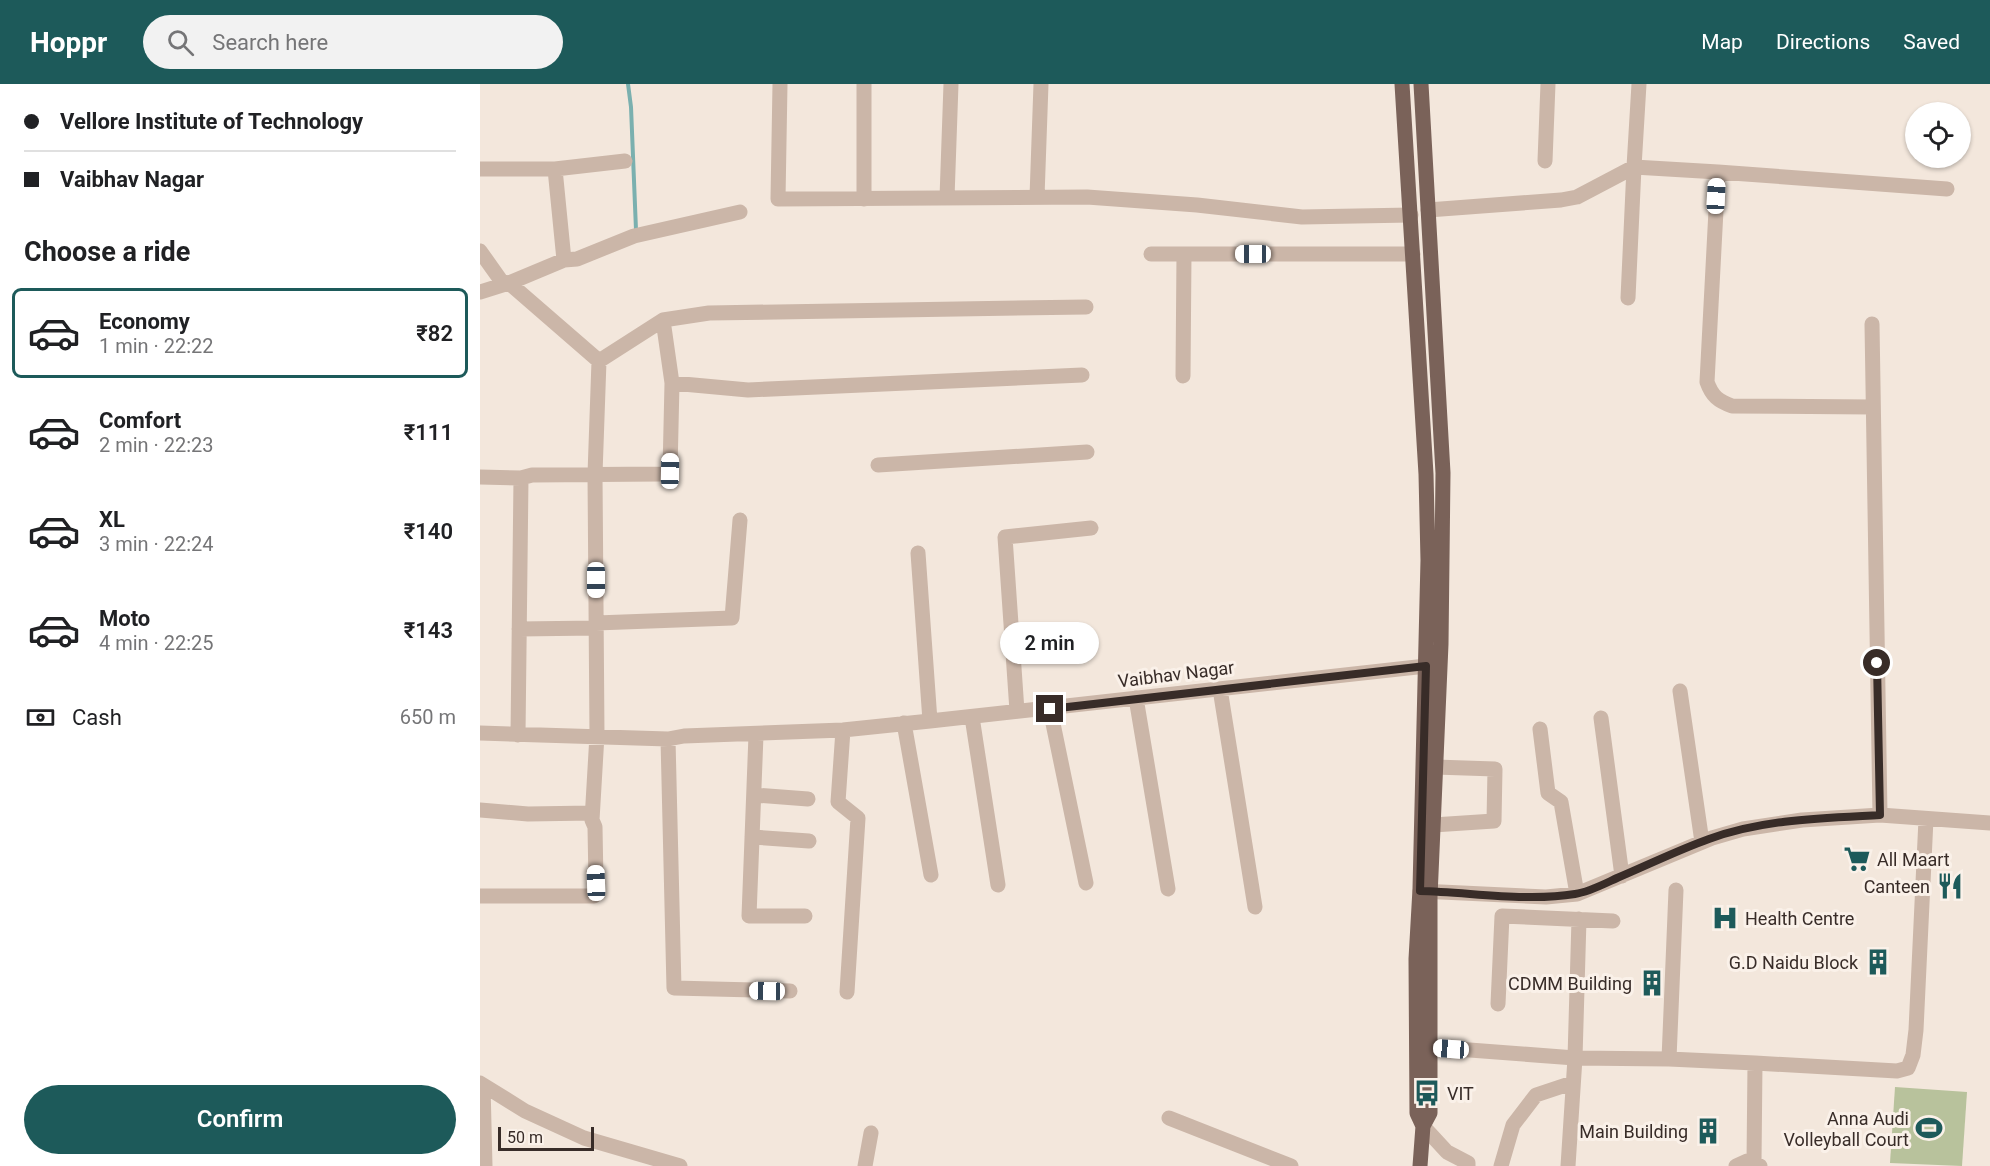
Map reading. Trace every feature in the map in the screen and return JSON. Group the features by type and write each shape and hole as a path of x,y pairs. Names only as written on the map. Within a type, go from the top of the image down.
{"main road":[{"path":"1402,84 1412,215 1426,474 1428,560 1425,891 1430,1113 1423,1126 1420,1166"},
{"path":"1421,84 1443,473 1441,644 1433,825 1416,959 1417,1113 1423,1126"}],"street":[{"path":"780,84 778,199 1098,198 1197,205 1302,218 1412,215"},
{"path":"864,84 864,199"},
{"path":"947,198 951,84"},
{"path":"1037,197 1041,84"},
{"path":"1545,161 1548,84"},
{"path":"1628,298 1639,84"},
{"path":"480,169 555,168 625,161"},
{"path":"1428,210 1577,197 1634,167 1947,189"},
{"path":"555,168 564,260"},
{"path":"1718,172 1707,382 1711,394 1720,402 1732,406 1872,407"},
{"path":"480,292 564,260 577,259 634,236 740,212"},
{"path":"480,252 502,282 508,283 599,361"},
{"path":"1151,254 1413,254"},
{"path":"1183,376 1184,254"},
{"path":"599,361 663,320 709,313 1086,307"},
{"path":"480,477 662,474 670,471 672,383 663,320"},
{"path":"1872,324 1880,815"},
{"path":"480,896 594,896 596,883 595,826 592,813 597,735 595,474 599,361"},
{"path":"672,383 748,390 1082,375"},
{"path":"878,465 1087,452"},
{"path":"518,735 521,478"},
{"path":"519,629 732,618 740,520"},
{"path":"1017,711 1005,537 1091,528"},
{"path":"918,553 930,721"},
{"name":"Vaibhav Nagar","path":"480,734 597,735 668,739 684,736 843,730 1426,666"},
{"path":"1220,689 1255,907"},
{"path":"1680,691 1702,842"},
{"path":"1136,698 1168,889"},
{"path":"1050,709 1086,883"},
{"path":"972,717 998,885"},
{"path":"1601,718 1607,780 1622,876"},
{"path":"904,723 931,875"},
{"path":"1540,729 1548,793 1561,802 1577,894"},
{"path":"843,730 838,802 858,818 847,992"},
{"path":"756,735 749,915 805,916"},
{"path":"668,739 674,988 790,991"},
{"path":"1433,825 1494,821 1494,768 1436,767"},
{"path":"754,795 808,799"},
{"path":"480,810 528,814 592,813"},
{"path":"1425,891 1546,897 1577,894 1702,842 1743,829 1802,820 1880,815 1990,823"},
{"path":"1430,1047 1575,1058 1669,1059 1904,1071 1908,1068 1913,1055 1916,1030 1926,819"},
{"path":"752,837 809,841"},
{"path":"1669,1059 1676,890"},
{"path":"1498,1004 1502,916 1613,921"},
{"path":"1568,1166 1575,1058 1579,919"},
{"path":"1736,1166 1744,1162 1757,1164 1755,1063"},
{"path":"1501,1166 1513,1125 1536,1095 1572,1083"},
{"path":"481,1084 485,1166"},
{"path":"481,1084 525,1111 574,1134 680,1166"},
{"path":"1169,1118 1291,1166"},
{"path":"1423,1126 1447,1152 1468,1163 1468,1166"},
{"path":"865,1166 871,1133"}],"green space":[{"name":"Anna Audi Volleyball Court","path":"1895,1087 1967,1092 1962,1166 1890,1163"}],"waterway":[{"path":"628,84 636,230"}],"place":[{"name":"All Maart","path":"1857,859"},
{"name":"Canteen","path":"1950,886"},
{"name":"Health Centre","path":"1725,918"},
{"name":"G.D Naidu Block","path":"1878,962"},
{"name":"CDMM Building","path":"1652,983"},
{"name":"VIT","path":"1427,1093"},
{"name":"Anna Audi Volleyball Court","path":"1929,1128"},
{"name":"Main Building","path":"1708,1131"}],"route":[{"path":"1050,709 1426,666 1420,891 1546,897 1577,894 1674,852 1743,829 1802,820 1880,815 1877,663"}]}
